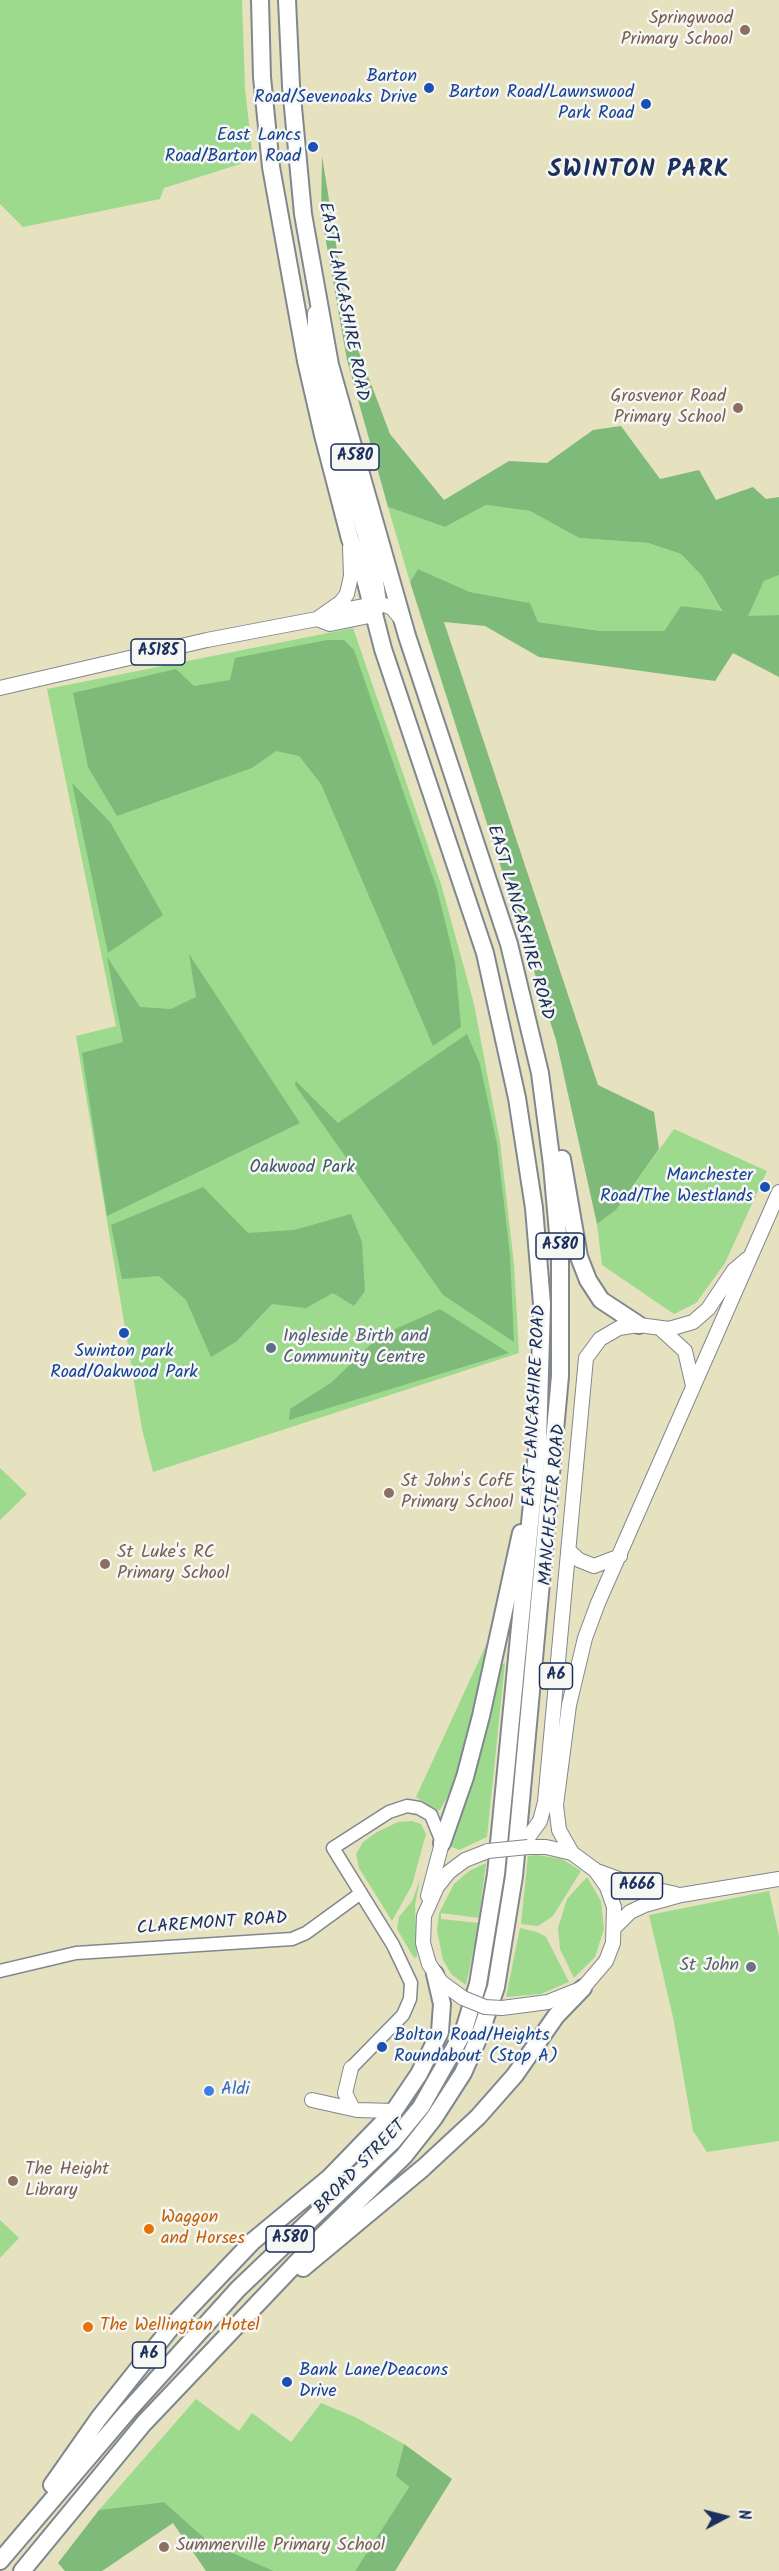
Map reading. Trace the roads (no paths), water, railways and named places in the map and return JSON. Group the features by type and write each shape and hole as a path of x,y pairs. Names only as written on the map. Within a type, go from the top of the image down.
{"highway":[{"name":"EAST LANCASHIRE ROAD","path":"260,0 262,77 271,166 306,361 350,539 375,607 485,953 517,1098 534,1208 542,1304 536,1469 496,1874"},
{"name":"EAST LANCASHIRE ROAD","path":"287,0 291,86 303,214 330,365 403,623 509,944 540,1073 557,1210 561,1346 555,1448 514,1876"},
{"path":"540,1073 558,1139 579,1257 588,1280 602,1300 639,1325"},
{"path":"442,1843 465,1777 481,1716 536,1469"},
{"name":"BROAD STREET","path":"0,2560 128,2411 238,2289 393,2141 421,2107 463,2033 478,1984 496,1874"},
{"name":"BROAD STREET","path":"22,2571 144,2423 255,2305 404,2156 434,2118 463,2073 479,2037 495,1987 514,1876"},
{"name":"A6","path":"0,2560 99,2418 173,2325 253,2241 328,2178 394,2111 419,2074 440,2032 442,2004 435,1974"},
{"name":"A6","path":"255,2305 338,2240 460,2135 506,2087 556,2016 583,1988"}],"main road":[{"path":"316,290 315,333 340,452 374,566 375,607 392,608 403,623"},
{"path":"321,616 347,594 351,576 350,539"},
{"name":"A5185","path":"0,688 321,616 330,624 375,607"},
{"name":"MANCHESTER ROAD","path":"572,1853 562,1838 556,1814 569,1705 585,1638 598,1603 694,1388 748,1258 779,1192"},
{"name":"MANCHESTER ROAD","path":"424,1916 437,1887 449,1872 465,1860 488,1851 510,1848 528,1841 540,1821 545,1802 586,1358 605,1335 619,1328 639,1325 661,1329 685,1325 701,1316 716,1300 734,1270 748,1258"},
{"path":"661,1329 685,1351 694,1388"},
{"path":"568,1550 579,1560 594,1566 620,1556"},
{"path":"352,2109 345,2093 351,2068 382,2038 408,2007 411,1983 393,1945 333,1848 389,1812 407,1806 419,1808 431,1815 442,1843 424,1916"},
{"name":"A6","path":"424,1916 423,1943 435,1974 463,1998 485,2007 501,2008 548,2002 583,1988 606,1961 613,1943 615,1927 612,1897 595,1870 572,1853 528,1841"},
{"name":"A666","path":"595,1870 634,1886 681,1895"},
{"name":"A666","path":"615,1927 637,1908 681,1895 779,1878"},
{"name":"CLAREMONT ROAD","path":"0,1971 76,1953 292,1938 306,1933 361,1893"},
{"path":"312,2100 352,2109 394,2111"}],"place":[{"name":"Springwood Primary School","path":"745,30"},
{"name":"Barton Road/Sevenoaks Drive","path":"429,88"},
{"name":"Barton Road/Lawnswood Park Road","path":"646,104"},
{"name":"East Lancs Road/Barton Road","path":"313,147"},
{"name":"Grosvenor Road Primary School","path":"738,408"},
{"name":"Manchester Road/The Westlands","path":"765,1187"},
{"name":"Swinton park Road/Oakwood Park","path":"124,1333"},
{"name":"Ingleside Birth and Community Centre","path":"271,1348"},
{"name":"St John's CofE Primary School","path":"389,1493"},
{"name":"St Luke's RC Primary School","path":"105,1564"},
{"name":"St John","path":"751,1967"},
{"name":"Bolton Road/Heights Roundabout (Stop A)","path":"382,2047"},
{"name":"Aldi","path":"209,2091"},
{"name":"The Height Library","path":"13,2181"},
{"name":"Waggon and Horses","path":"149,2229"},
{"name":"The Wellington Hotel","path":"88,2327"},
{"name":"Bank Lane/Deacons Drive","path":"287,2382"},
{"name":"Summerville Primary School","path":"164,2547"}],"district":[{"name":"SWINTON PARK","path":"639,172"}],"park label":[{"name":"Oakwood Park","path":"302,1169"}]}
